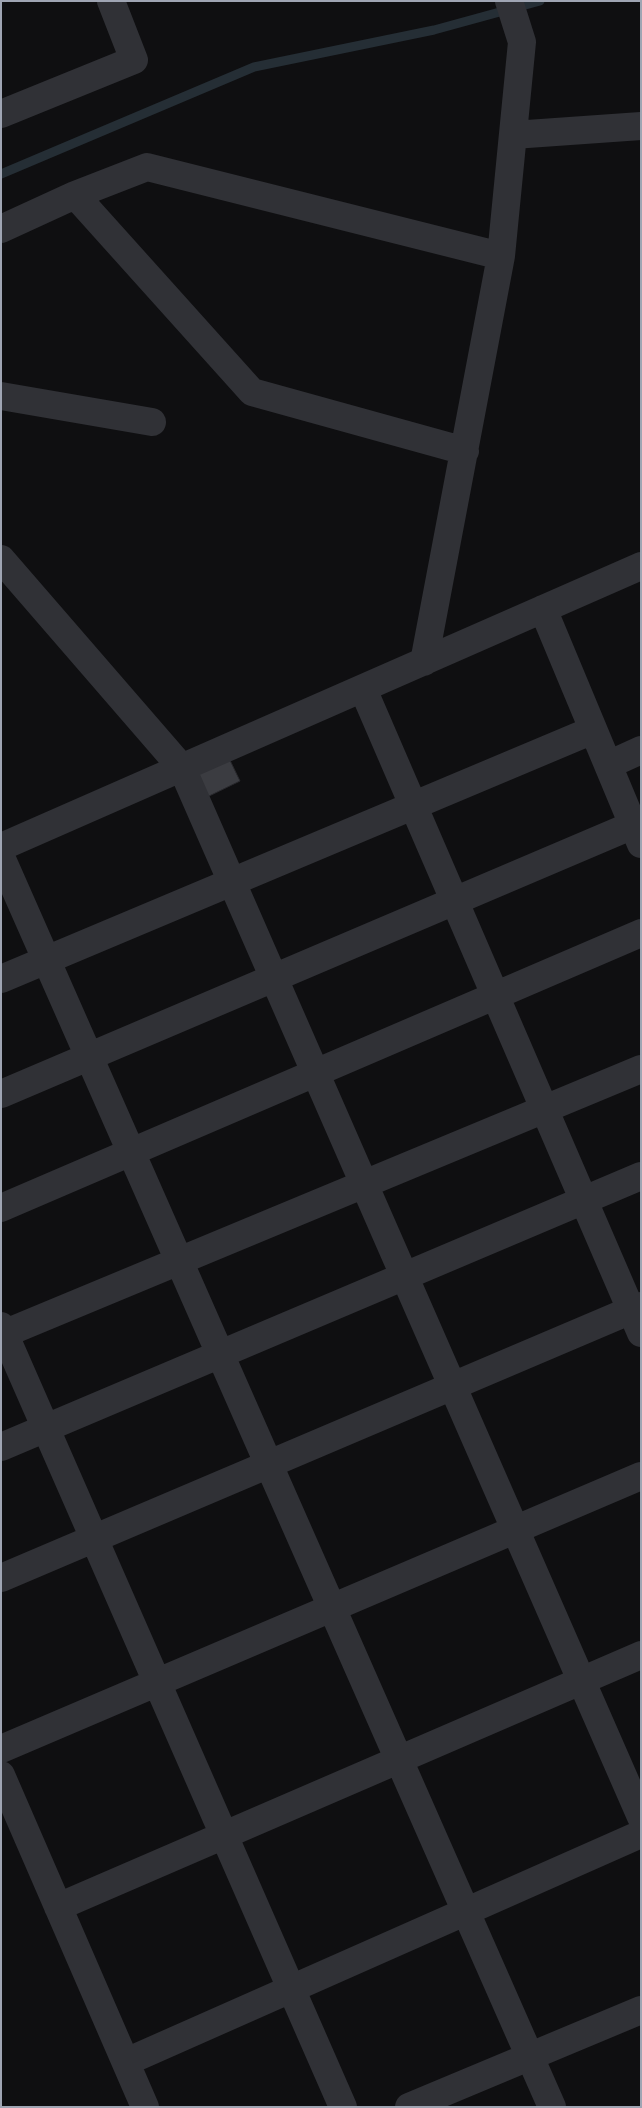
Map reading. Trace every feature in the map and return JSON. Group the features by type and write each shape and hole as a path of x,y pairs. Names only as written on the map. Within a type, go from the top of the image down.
{"street":[{"path":"1,114 134,60 111,1"},
{"path":"424,662 501,256 522,42 509,1"},
{"path":"513,135 641,126"},
{"path":"1,229 75,195 147,167 501,256"},
{"path":"75,195 252,392 465,451"},
{"path":"1,396 152,422"},
{"path":"1,559 182,768 641,1817"},
{"path":"1,847 641,566"},
{"path":"1,1094 454,901 637,835 543,609"},
{"path":"1,1578 452,1386 637,1316 544,1109 363,689"},
{"path":"1,979 593,730"},
{"path":"608,765 641,750"},
{"path":"1,857 552,2107"},
{"path":"1,1208 641,933"},
{"path":"343,2107 46,1428 2,1332 180,1261 641,1069"},
{"path":"1,1447 641,1176"},
{"path":"1,1749 641,1476"},
{"path":"58,1907 641,1655"},
{"path":"1,1775 146,2107"},
{"path":"126,2062 641,1834"},
{"path":"409,2107 641,2010"}],"building":[{"path":"226,752 240,781 205,798 191,769"}],"waterway":[{"path":"1,174 254,67 434,30 540,1"}]}
